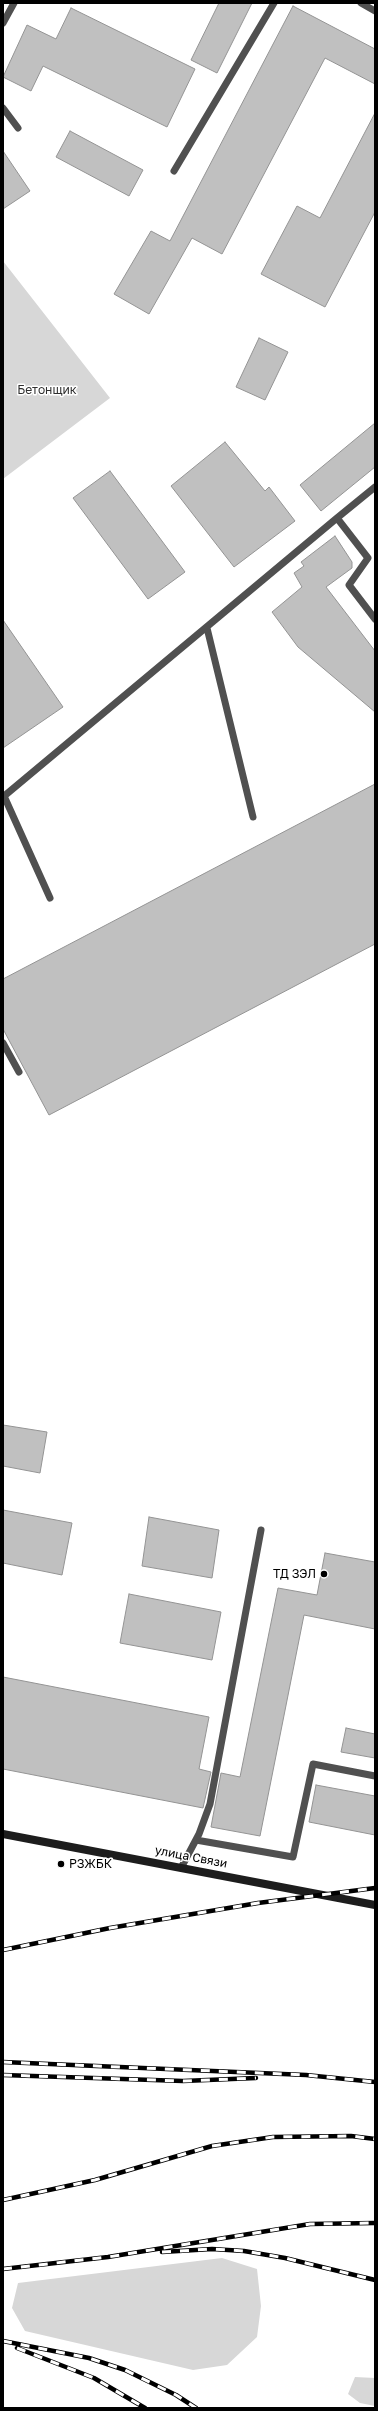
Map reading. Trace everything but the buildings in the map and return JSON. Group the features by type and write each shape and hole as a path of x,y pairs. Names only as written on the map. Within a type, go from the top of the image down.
{"street":[{"name":"улица Связи","path":"3,1834 375,1905"}],"lane":[{"path":"3,23 14,3"},
{"path":"174,172 274,3"},
{"path":"361,3 375,11"},
{"path":"3,108 18,128"},
{"path":"50,898 3,796 375,487"},
{"path":"338,518 368,558 349,585 375,619"},
{"path":"207,628 252,817"},
{"path":"3,1043 19,1072"},
{"path":"181,1868 196,1840 210,1804 261,1530"},
{"path":"196,1840 293,1857 312,1764 375,1776"}],"green space":[{"name":"Бетонщик","path":"3,261 110,398 3,479"},
{"path":"222,2258 257,2269 261,2306 257,2337 227,2365 193,2370 25,2331 12,2308 18,2283"},
{"path":"355,2377 375,2378 375,2406 360,2403 348,2394"}],"railway":[{"path":"3,1950 110,1928 258,1903 375,1888"},
{"path":"3,2062 306,2075 375,2082"},
{"path":"3,2075 183,2081 256,2078"},
{"path":"3,2200 95,2180 212,2146 273,2137 351,2136 375,2139"},
{"path":"3,2269 108,2257 310,2224 375,2223"},
{"path":"162,2252 212,2249 244,2251 285,2258 375,2280"},
{"path":"3,2341 89,2358 125,2370 176,2395 196,2408"},
{"path":"17,2348 94,2378 145,2408"}],"place":[{"name":"ТД ЗЭЛ","path":"324,1574"},
{"name":"РЗЖБК","path":"61,1864"}]}
